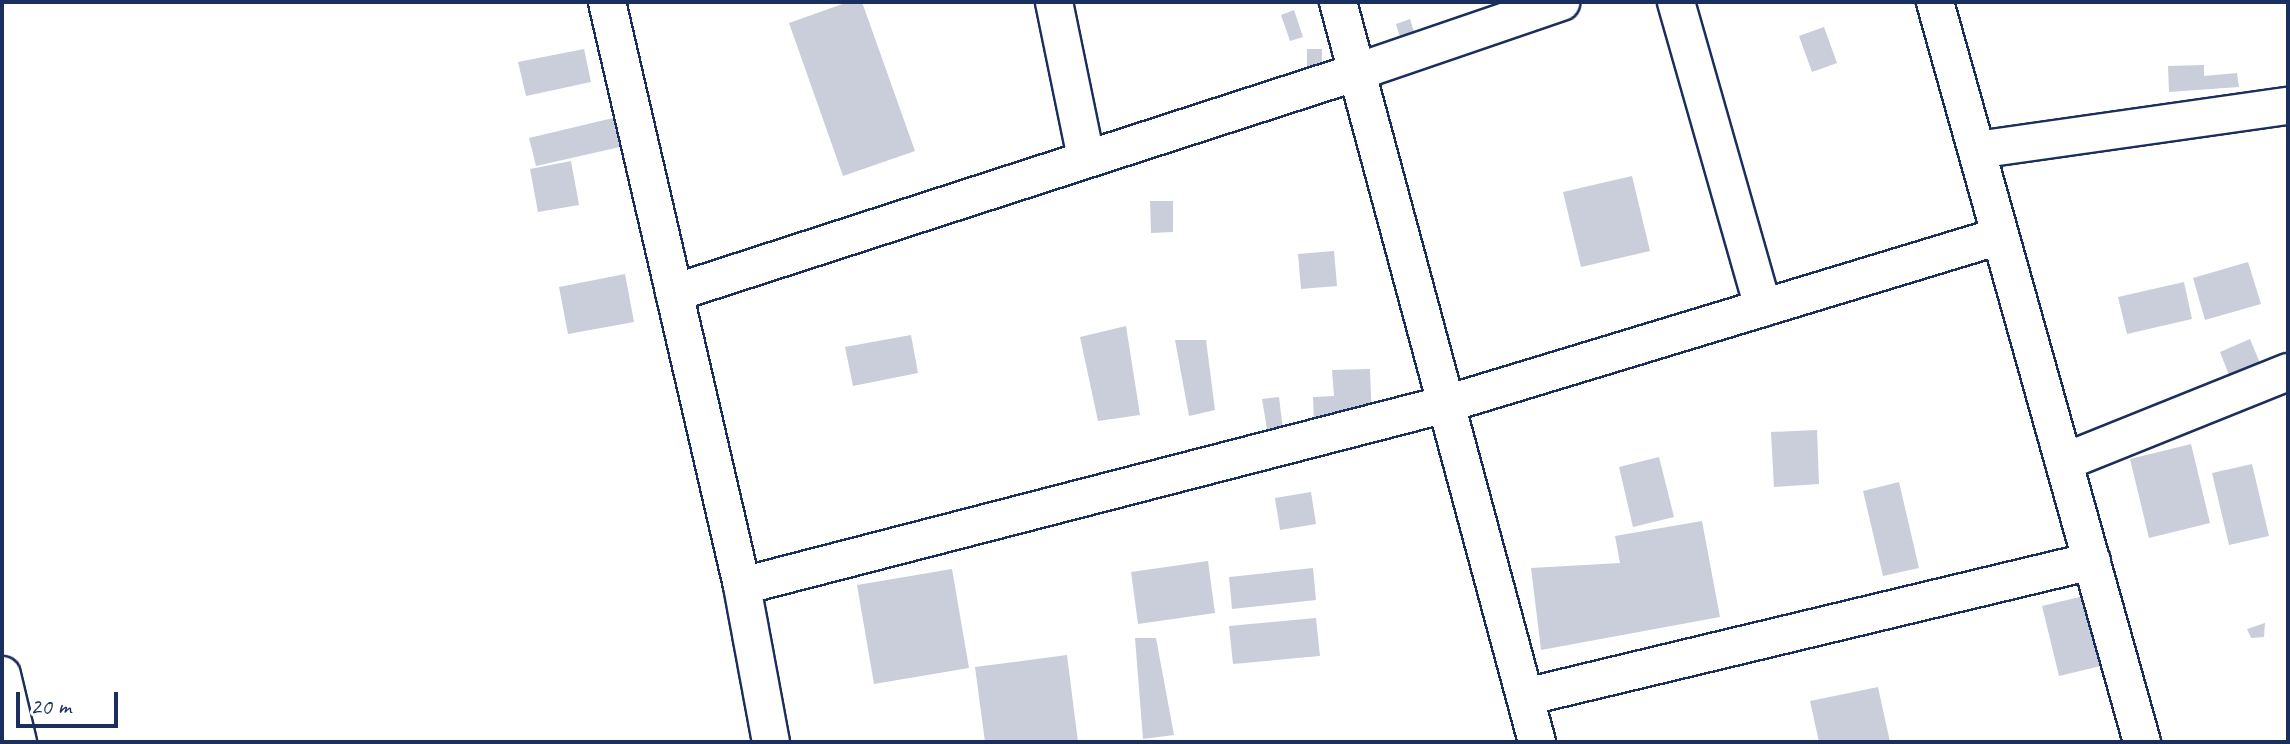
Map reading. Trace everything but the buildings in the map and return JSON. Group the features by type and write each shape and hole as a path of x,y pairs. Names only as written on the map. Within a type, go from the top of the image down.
{"street":[{"path":"607,2 742,586 771,742"},
{"path":"1054,2 1086,158"},
{"path":"1338,2 1537,742"},
{"path":"674,293 1357,72 1561,2"},
{"path":"1676,2 1763,308"},
{"path":"1935,2 2142,742"},
{"path":"1977,150 2288,106"},
{"path":"742,586 1446,404 2000,236"},
{"path":"2064,462 2288,372"},
{"path":"1525,697 2092,561"},
{"path":"2,675 18,742"}]}
